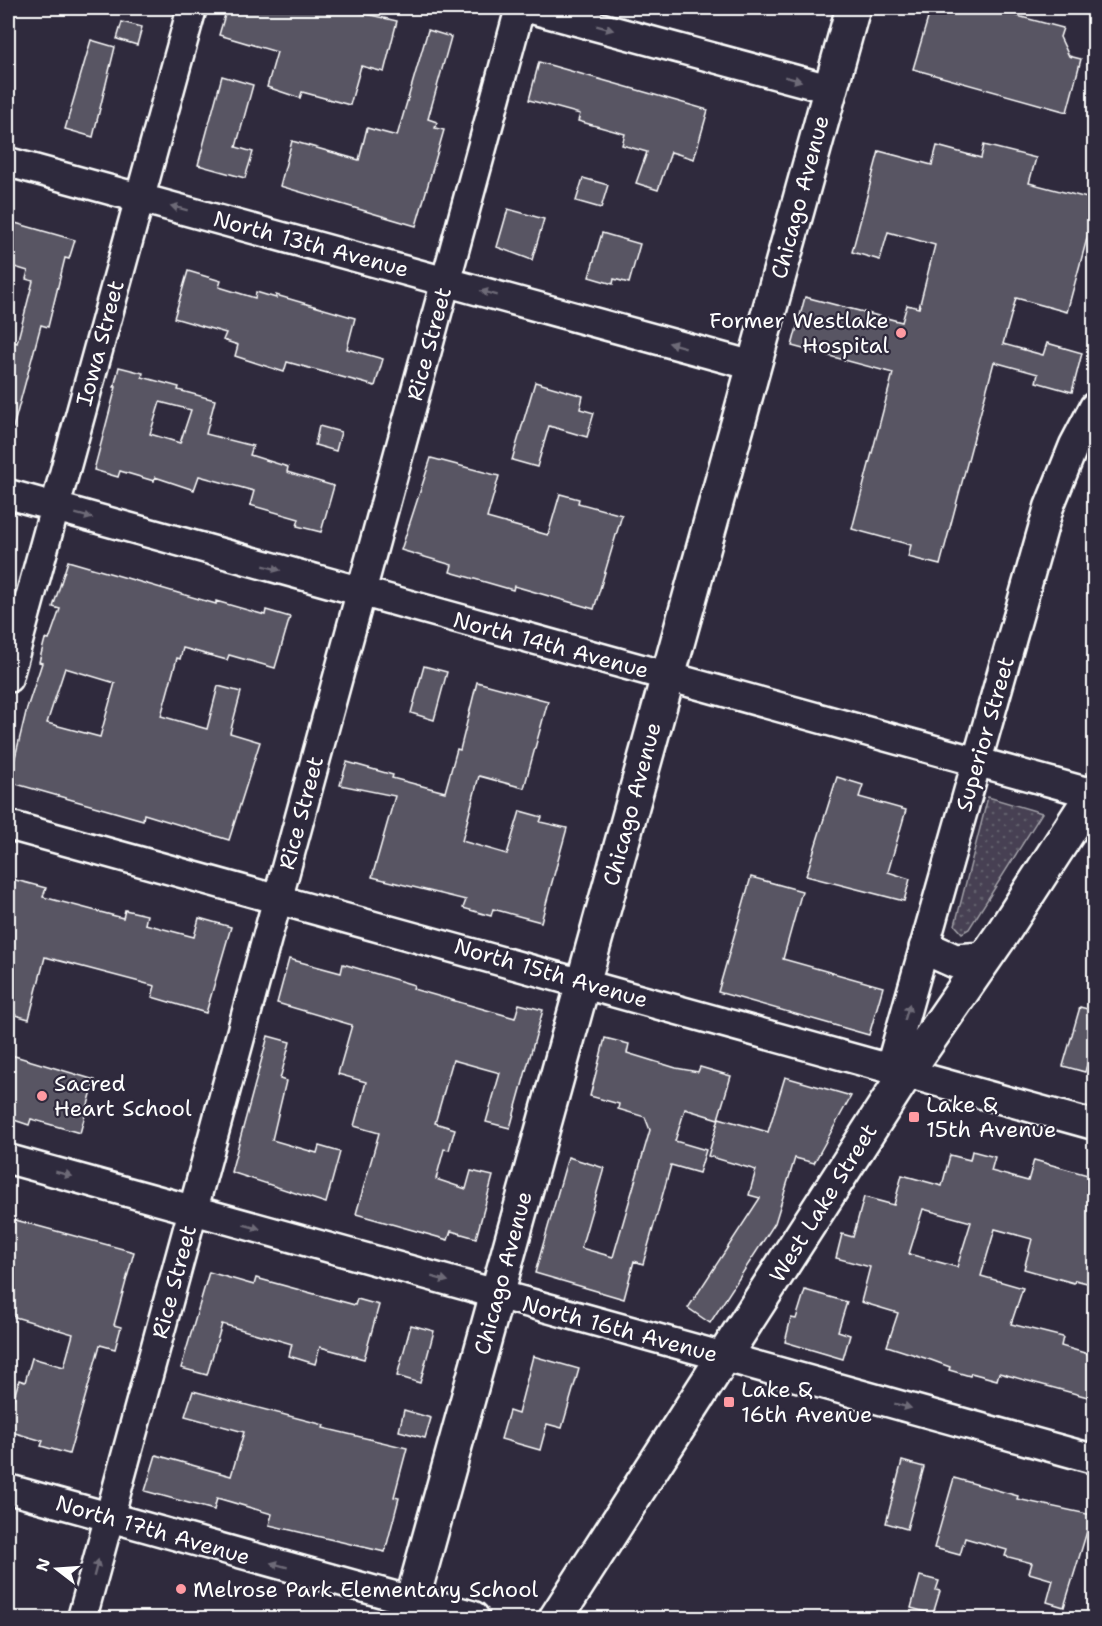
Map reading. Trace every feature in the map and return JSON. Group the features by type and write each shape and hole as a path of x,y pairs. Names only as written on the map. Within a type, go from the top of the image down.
{"main road":[{"name":"Chicago Avenue","path":"422,1610 497,1294 853,8"},
{"name":"West Lake Street","path":"556,1618 725,1358 898,1070 984,959 1094,793"},
{"path":"926,948 955,961 984,959"},
{"name":"North 17th Avenue","path":"422,1610 472,1618"}],"street":[{"name":"Iowa Street","path":"8,678 192,8"},
{"name":"Rice Street","path":"82,1618 520,8"},
{"path":"528,8 830,89"},
{"name":"North 13th Avenue","path":"8,162 754,366"},
{"name":"Superior Street","path":"898,1070 926,948 976,762 1049,507 1074,444 1095,406"},
{"name":"North 14th Avenue","path":"8,494 1094,793"},
{"name":"North 15th Avenue","path":"8,825 278,897 1095,1125"},
{"name":"North 16th Avenue","path":"8,1159 1095,1459"},
{"name":"North 17th Avenue","path":"8,1489 422,1610"}],"shaded area":[{"path":"988,797 1042,813 969,929 962,933 955,925"}],"building":[{"path":"227,8 340,8 397,21 384,72 361,66 350,105 302,92 300,98 267,87 277,52 219,35"},
{"path":"931,8 987,8 1063,28 1060,37 1069,56 1081,59 1067,112 913,69"},
{"path":"122,22 142,27 137,45 117,39"},
{"path":"428,30 451,37 428,119 437,122 435,128 444,130 416,226 280,186 292,141 359,160 367,128 397,136"},
{"path":"91,40 115,47 93,137 65,129"},
{"path":"539,62 708,110 694,159 671,152 658,190 636,183 647,152 622,145 625,134 578,121 580,114 529,100"},
{"path":"222,76 253,85 236,147 253,152 245,178 198,165"},
{"name":"Former Westlake Hospital","path":"984,145 1036,158 1029,183 1095,200 1095,209 1067,312 1016,298 1003,344 1043,355 1047,343 1082,353 1072,392 1036,382 1038,374 994,362 940,565 908,557 911,545 852,529 893,373 792,346 805,297 902,322 907,305 919,308 935,245 888,232 880,260 852,252 879,151 932,165 937,146 981,158"},
{"path":"583,178 608,185 601,208 576,201"},
{"path":"508,209 544,219 532,260 497,247"},
{"path":"8,221 75,240 69,259 65,258 48,327 41,325 13,428 8,427 8,356 11,341 17,343 33,281 26,279 28,271 8,265"},
{"path":"602,233 640,244 629,283 614,279 613,284 589,277"},
{"path":"188,271 221,281 219,287 255,298 256,292 276,298 276,295 355,318 347,349 383,359 375,386 287,362 284,372 235,356 238,345 223,340 226,333 174,318"},
{"path":"119,367 143,373 142,377 179,387 178,390 215,400 206,434 253,446 250,455 288,467 287,472 334,486 321,532 297,526 299,519 250,505 254,491 199,476 194,490 155,477 154,481 120,471 118,477 94,470 116,387 114,387","holes":["160,402 191,410 180,443 150,434"]},
{"path":"535,382 583,396 580,409 594,413 587,437 549,426 537,467 512,460"},
{"path":"319,426 341,432 336,451 315,445"},
{"path":"431,458 499,476 487,518 548,535 560,494 579,499 578,503 622,515 594,609 514,586 513,590 450,572 452,565 401,550"},
{"path":"68,561 216,604 216,601 265,615 266,610 290,617 275,668 229,655 227,660 183,648 180,659 177,658 161,716 207,729 218,686 241,692 230,733 260,742 229,840 144,814 143,820 9,782 27,708 42,663 39,662 45,639 49,640 60,609 53,607","holes":["65,668 115,683 100,737 47,723"]},
{"path":"424,666 447,672 434,720 411,713"},
{"path":"477,682 548,701 524,788 479,776 462,841 507,854 520,811 542,817 540,822 567,828 541,922 493,909 491,916 463,908 466,900 372,877 395,796 340,785 347,762 393,775 392,778 445,792 457,749 460,750"},
{"path":"837,777 863,785 859,797 906,810 888,872 910,879 904,901 806,876"},
{"path":"751,877 802,891 783,959 883,987 869,1035 718,992"},
{"path":"8,878 46,888 43,897 123,918 125,910 147,915 145,924 194,937 199,918 231,927 206,1013 152,997 155,986 45,957 29,1019 8,1013"},
{"path":"289,959 341,973 343,964 414,985 413,989 515,1018 519,1004 543,1010 510,1128 486,1122 500,1073 453,1060 435,1123 455,1129 449,1150 444,1149 436,1179 466,1189 471,1171 493,1176 476,1238 451,1231 448,1240 356,1214 379,1133 354,1126 366,1082 338,1074 352,1025 277,1003"},
{"path":"1080,1007 1095,1011 1095,1037 1085,1072 1063,1066"},
{"path":"268,1036 290,1042 280,1079 286,1081 272,1140 317,1153 319,1146 340,1152 326,1203 231,1172"},
{"path":"605,1038 629,1044 627,1053 676,1068 698,1072 700,1067 731,1076 718,1119 685,1109 675,1141 706,1150 699,1173 671,1165 643,1264 634,1261 624,1299 535,1273 568,1157 604,1168 581,1248 613,1257 650,1130 645,1117 618,1109 619,1104 590,1096"},
{"path":"8,1054 95,1080 80,1133 31,1119 29,1125 8,1118"},
{"path":"785,1077 851,1096 814,1163 795,1158 775,1223 710,1323 688,1308 760,1198 749,1195 756,1170 708,1156 719,1118 768,1132"},
{"path":"972,1151 995,1157 991,1171 1028,1181 1034,1160 1095,1177 1095,1285 1075,1280 1074,1283 1024,1269 1032,1239 995,1229 981,1276 1023,1288 1011,1324 1063,1337 1061,1346 1095,1356 1095,1399 999,1373 997,1380 971,1373 970,1376 887,1346 898,1313 861,1302 870,1267 836,1258 842,1234 853,1237 864,1197 894,1205 902,1175 942,1186 950,1155 970,1160","holes":["923,1209 971,1222 957,1267 909,1254"]},
{"path":"8,1218 134,1252 114,1325 121,1327 115,1349 100,1345 69,1454 41,1446 43,1441 8,1431 8,1419 19,1380 25,1382 32,1358 64,1367 73,1334 8,1315"},
{"path":"209,1272 254,1285 256,1278 355,1305 357,1299 379,1305 364,1359 320,1347 315,1364 289,1356 292,1344 222,1324 207,1375 181,1368"},
{"path":"805,1290 847,1302 838,1331 850,1335 843,1359 785,1342 791,1318 796,1319"},
{"path":"411,1325 434,1331 420,1383 397,1376"},
{"path":"533,1356 579,1369 562,1428 547,1424 540,1450 501,1439 509,1411 518,1414"},
{"path":"193,1391 324,1425 323,1428 407,1448 394,1497 399,1498 385,1552 269,1525 272,1514 217,1498 214,1510 145,1491 156,1455 231,1476 244,1432 185,1416"},
{"path":"404,1410 431,1418 425,1438 399,1431"},
{"path":"902,1461 924,1467 907,1529 886,1523"},
{"path":"954,1478 1018,1496 1017,1499 1092,1515 1064,1607 1047,1602 1053,1580 1029,1573 1032,1563 1005,1556 1007,1550 965,1538 960,1555 934,1548"},
{"path":"920,1576 939,1581 936,1590 940,1591 933,1614 911,1608"}],"place":[{"name":"Former Westlake Hospital","path":"901,333"},
{"name":"Sacred Heart School","path":"42,1096"},
{"name":"Lake & 15th Avenue","path":"914,1117"},
{"name":"Lake & 16th Avenue","path":"729,1402"},
{"name":"Melrose Park Elementary School","path":"181,1589"}]}
